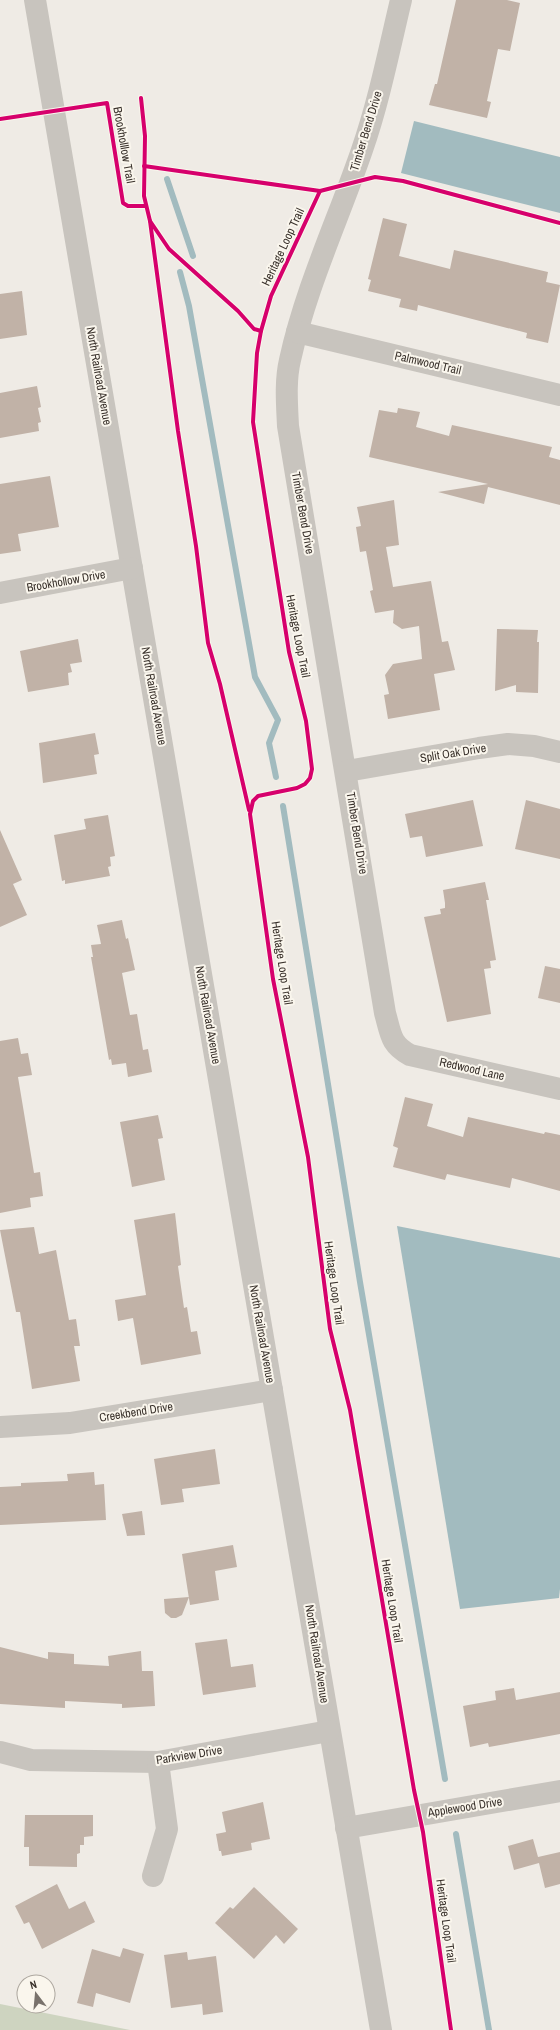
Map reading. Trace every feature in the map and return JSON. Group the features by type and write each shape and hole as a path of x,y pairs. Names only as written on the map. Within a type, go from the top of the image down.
{"street":[{"name":"North Railroad Avenue","path":"35,0 381,2030"},
{"name":"Timber Bend Drive","path":"392,1038 385,1013 347,771 288,426 287,381 290,360 297,332 328,240 362,149 382,81 401,0"},
{"name":"Palmwood Trail","path":"297,332 560,395"},
{"name":"Brookhollow Drive","path":"0,593 132,568"},
{"name":"Split Oak Drive","path":"347,771 508,744 534,746 560,752"},
{"name":"Redwood Lane","path":"392,1038 398,1048 410,1055 560,1089"},
{"name":"Creekbend Drive","path":"0,1427 70,1423 272,1390"},
{"name":"Parkview Drive","path":"0,1752 31,1760 158,1762 329,1731"},
{"path":"153,1876 167,1828 158,1762"},
{"name":"Applewood Drive","path":"346,1828 560,1791"}],"green space":[{"path":"0,2004 16,2007 16,2014 50,2014 130,2030 0,2030"}],"water":[{"path":"414,121 560,157 560,213 401,173"},
{"path":"397,1226 560,1258 559,1598 460,1609"}],"building":[{"path":"456,0 507,0 520,3 510,51 498,49 487,101 491,102 487,118 429,105 435,84 437,84"},
{"path":"383,218 407,224 399,256 450,269 454,250 548,272 546,282 560,285 548,343 526,338 527,333 418,305 417,311 399,307 401,299 368,291 371,280 368,279"},
{"path":"22,291 27,335 0,339 0,294"},
{"path":"37,386 41,407 38,408 41,422 38,423 39,431 0,438 0,393"},
{"path":"398,408 420,412 416,427 449,436 452,425 552,447 549,457 560,460 560,505 488,487 484,504 438,492 488,484 369,457 379,410 397,413"},
{"path":"50,476 59,527 18,534 21,551 0,554 0,484"},
{"path":"394,500 399,545 386,547 393,587 431,581 442,642 448,641 455,670 434,674 440,710 388,719 384,695 389,694 385,675 393,664 422,659 419,626 402,629 393,623 394,610 375,613 370,591 373,590 366,551 360,552 356,527 361,526 357,507"},
{"path":"497,629 538,630 538,693 516,692 516,685 495,691"},
{"path":"78,639 82,662 70,664 72,672 68,673 69,685 28,692 20,651"},
{"path":"95,733 99,754 94,755 97,774 43,783 39,743"},
{"path":"473,800 483,846 426,857 422,836 410,838 405,814"},
{"path":"526,800 560,809 560,859 515,849"},
{"path":"108,815 115,856 110,857 111,866 108,867 110,876 65,884 65,880 62,881 54,835 86,829 84,819"},
{"path":"0,830 22,880 13,884 27,915 0,927"},
{"path":"485,882 489,900 486,900 496,960 490,961 491,968 484,969 491,1014 447,1022 424,917 441,914 440,909 445,908 443,890"},
{"path":"122,920 126,939 128,938 135,970 122,973 130,1015 137,1014 143,1050 148,1049 152,1072 128,1077 126,1063 112,1065 111,1059 109,1060 91,957 93,957 91,945 101,944 97,925"},
{"path":"545,966 560,969 560,1003 538,998"},
{"path":"18,1038 21,1054 28,1053 32,1075 18,1077 34,1173 40,1172 43,1196 30,1198 31,1207 0,1213 0,1041"},
{"path":"405,1097 433,1104 427,1126 463,1137 468,1117 544,1134 545,1132 560,1135 560,1191 512,1178 510,1188 447,1174 445,1180 393,1167 398,1148 393,1146"},
{"path":"158,1115 163,1138 158,1139 165,1180 132,1187 120,1122"},
{"path":"175,1213 181,1265 178,1266 184,1308 187,1307 191,1332 197,1331 201,1354 141,1365 133,1318 118,1321 115,1300 146,1295 134,1220"},
{"path":"34,1227 39,1254 56,1250 69,1320 76,1319 80,1346 74,1346 80,1381 32,1389 20,1312 16,1312 0,1230"},
{"path":"215,1449 220,1484 182,1489 184,1502 161,1505 154,1459"},
{"path":"94,1472 95,1485 104,1484 106,1520 0,1525 0,1487 21,1486 21,1483 68,1481 67,1474"},
{"path":"142,1511 145,1535 127,1536 122,1514"},
{"path":"233,1545 237,1567 215,1571 219,1600 190,1605 182,1554"},
{"path":"189,1597 182,1615 176,1618 171,1618 165,1613 164,1599"},
{"path":"227,1639 231,1667 253,1664 256,1687 203,1695 195,1643"},
{"path":"0,1647 48,1659 48,1652 74,1654 74,1664 109,1666 108,1656 141,1651 142,1671 153,1671 155,1706 122,1708 122,1704 65,1701 65,1708 0,1704"},
{"path":"514,1688 516,1700 560,1692 560,1734 489,1747 488,1743 470,1747 463,1706 496,1700 495,1691"},
{"path":"263,1802 270,1839 251,1843 252,1850 222,1856 221,1851 219,1851 216,1834 226,1832 222,1812"},
{"path":"25,1815 93,1815 93,1836 84,1837 84,1845 80,1845 80,1853 77,1854 77,1867 29,1866 29,1847 24,1847"},
{"path":"533,1839 538,1857 560,1852 560,1884 545,1888 539,1863 514,1870 508,1846"},
{"path":"57,1884 69,1909 85,1901 95,1922 42,1949 29,1922 24,1924 15,1906"},
{"path":"254,1887 298,1929 284,1944 276,1935 254,1959 215,1923 230,1907 233,1909"},
{"path":"123,1948 144,1954 130,2003 96,1993 93,2007 77,2003 92,1949 120,1957"},
{"path":"187,1952 188,1960 216,1956 223,2012 203,2015 202,2004 171,2008 164,1955"}],"waterway":[{"path":"167,179 193,256"},
{"path":"180,272 189,306 255,677 278,720 269,743 276,777"},
{"path":"283,806 360,1282 445,1779"},
{"path":"456,1834 489,2030"}],"cycle path":[{"name":"Brookholllow Trail","path":"141,98 145,136 144,196 150,221 169,249 238,311 254,329 261,331"},
{"name":"Brookholllow Trail","path":"0,119 107,103 123,203 128,206 145,206"},
{"path":"144,166 320,191 375,177 403,181 560,223"},
{"name":"Heritage Loop Trail","path":"320,191 271,296 261,331 257,353 253,422 289,652 306,721 312,769 310,778 305,784 297,788 258,796 253,801 250,814 273,979 308,1157 330,1329 350,1410 414,1790 423,1832 451,2030"},
{"path":"150,221 178,431 196,546 208,643 220,684 249,810"}]}
